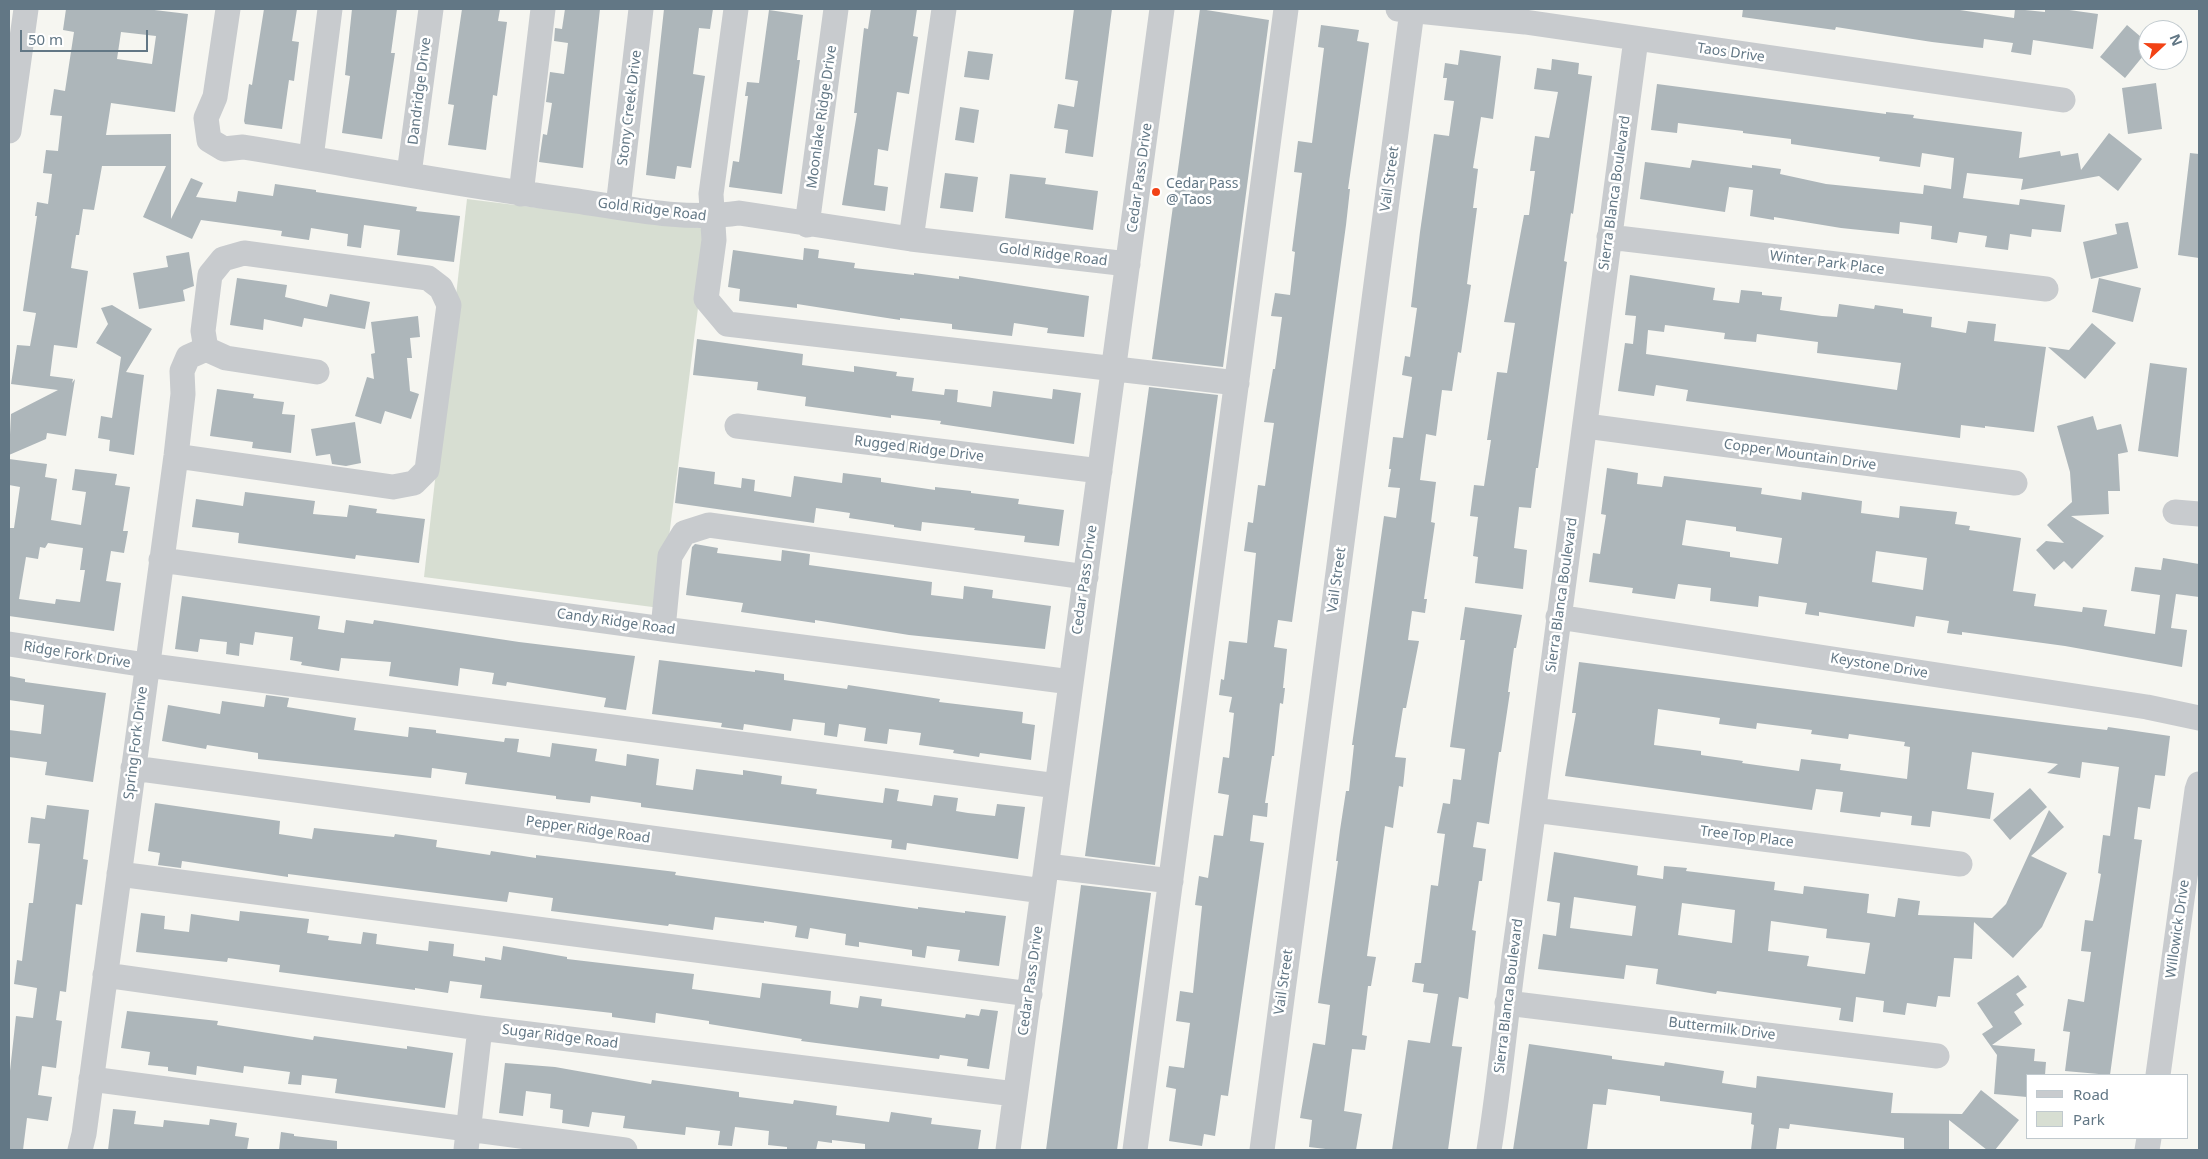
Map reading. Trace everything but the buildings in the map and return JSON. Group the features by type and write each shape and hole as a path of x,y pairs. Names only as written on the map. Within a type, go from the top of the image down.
{"street":[{"path":"9,131 13,73 26,9"},
{"name":"Gold Ridge Road","path":"228,9 215,97 206,118 209,140 224,149 242,147 521,194 618,207 712,217 739,213 807,225 1128,264"},
{"path":"310,158 330,9"},
{"name":"Dandridge Drive","path":"409,174 431,9"},
{"path":"521,194 543,9"},
{"name":"Stony Creek Drive","path":"618,207 642,9"},
{"path":"736,9 711,194 714,240 706,299 728,324 1237,383"},
{"name":"Moonlake Ridge Drive","path":"807,225 836,9"},
{"path":"911,238 944,9"},
{"name":"Cedar Pass Drive","path":"1008,1150 1115,369 1162,9"},
{"path":"1135,1150 1286,9"},
{"name":"Taos Drive","path":"1405,10 1526,15 1636,39 2063,100"},
{"name":"Vail Street","path":"1262,1150 1405,10"},
{"name":"Sierra Blanca Boulevard","path":"1490,1150 1507,1003 1558,617 1586,426 1636,39"},
{"name":"Winter Park Place","path":"1609,237 2046,289"},
{"path":"176,456 393,487 414,483 427,470 449,305 441,288 428,278 244,253 223,259 210,275 203,331 206,350 226,358 317,372"},
{"name":"Spring Fork Drive","path":"80,1150 84,1134 120,874 146,665 176,456 183,394 182,371 188,357 206,350"},
{"name":"Rugged Ridge Drive","path":"737,426 1100,471"},
{"name":"Copper Mountain Drive","path":"1586,426 2015,483"},
{"path":"2175,512 2199,514"},
{"path":"663,629 670,556 684,533 710,525 1086,577"},
{"name":"Candy Ridge Road","path":"161,560 663,629 1071,682"},
{"name":"Keystone Drive","path":"1558,617 2146,707 2199,718"},
{"name":"Ridge Fork Drive","path":"9,644 146,665 1057,786"},
{"name":"Pepper Ridge Road","path":"133,768 1044,892"},
{"name":"Willowick Drive","path":"2158,1074 2199,784"},
{"name":"Tree Top Place","path":"1534,810 1960,864"},
{"path":"1047,866 1171,881"},
{"path":"120,874 1030,994"},
{"name":"Sugar Ridge Road","path":"105,975 480,1028 1015,1094"},
{"name":"Buttermilk Drive","path":"1507,1003 1937,1056"},
{"path":"467,1140 480,1028"},
{"path":"91,1079 467,1140 625,1150"}],"green space":[{"path":"467,199 708,229 660,608 424,577"}],"place":[{"name":"Cedar Pass @ Taos","path":"1156,192"}]}
